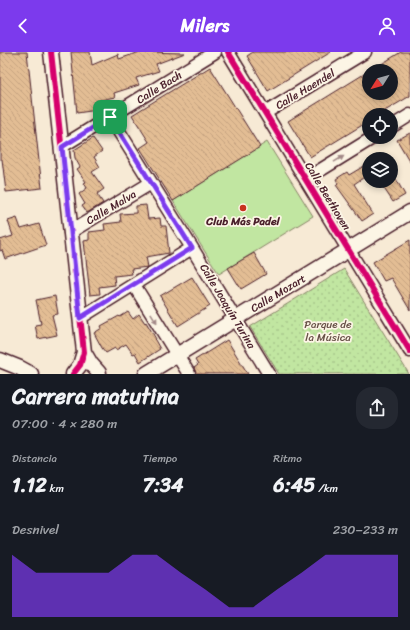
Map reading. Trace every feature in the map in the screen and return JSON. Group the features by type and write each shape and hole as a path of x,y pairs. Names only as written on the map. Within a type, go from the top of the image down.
{"street":[{"path":"51,52 84,352 90,364 100,374"},
{"name":"Calle Bach","path":"62,147 215,52"},
{"name":"Calle Beethoven","path":"228,52 409,348"},
{"name":"Calle Haendel","path":"265,113 365,52"},
{"path":"398,123 410,115"},
{"name":"Calle Joaquín Turina","path":"110,117 269,374"},
{"path":"306,179 363,144"},
{"name":"Calle Malva","path":"70,232 151,182"},
{"name":"Calle Mozart","path":"146,374 410,212"},
{"path":"80,318 192,248"},
{"path":"134,285 189,374"},
{"path":"74,374 80,365 84,352"},
{"path":"0,360 31,374"},
{"path":"79,374 86,372 100,374"}],"green space":[{"name":"Club Más Padel","path":"267,142 313,216 219,274 173,201"},
{"name":"Parque de la Música","path":"344,269 409,374 279,374 250,327"}],"building":[{"path":"0,52 27,52 42,188 6,192 2,159 0,159"},
{"path":"71,52 90,52 92,65 118,54 119,59 140,52 185,53 156,64 159,71 136,78 139,85 114,93 115,97 96,101 97,110 77,113"},
{"path":"253,52 331,52 268,91 247,56"},
{"path":"401,52 410,52 410,96 390,108 362,108 362,125 310,157 288,121 362,75 362,100 398,100 398,64 381,64"},
{"path":"210,67 260,147 173,201 140,148 149,142 132,115"},
{"path":"410,133 410,162 398,142 398,139"},
{"path":"93,138 102,151 94,157 100,167 92,172 104,189 97,194 103,203 87,213 82,206 85,204 79,194 87,188 84,183 86,182 77,169 80,167 75,158 74,150"},
{"path":"362,167 362,179 354,184 373,214 362,221 336,185 338,183 336,179 347,172 349,175"},
{"path":"398,183 405,195 393,202 384,188 398,188"},
{"path":"146,205 148,219 160,218 161,226 166,226 169,253 146,257 148,267 131,269 132,274 114,276 115,285 99,287 100,294 90,295 84,241 89,240 89,232 105,230 104,224 121,222 120,214 136,213 136,206"},
{"path":"17,218 21,229 39,224 46,245 5,259 2,250 0,251 0,240 13,236 8,221"},
{"path":"410,240 410,310 391,278 384,281 373,262"},
{"path":"254,253 266,274 241,289 228,268"},
{"path":"192,277 210,306 178,326 160,296"},
{"path":"55,296 58,314 52,315 57,335 38,339 35,325 41,324 36,300"},
{"path":"128,312 133,319 139,314 145,323 146,322 160,349 140,362 135,353 133,354 126,344 116,350 115,348 106,353 94,333 102,328 101,326"},
{"path":"227,340 248,374 196,374 194,368 198,365 195,360"}],"cycle path":[{"path":"51,52 84,352 80,365 73,374"},
{"path":"228,52 410,351"}],"place":[{"name":"Club Más Padel","path":"243,208"}],"route":[{"path":"110,117 192,248 80,318 62,147 110,117"}]}
